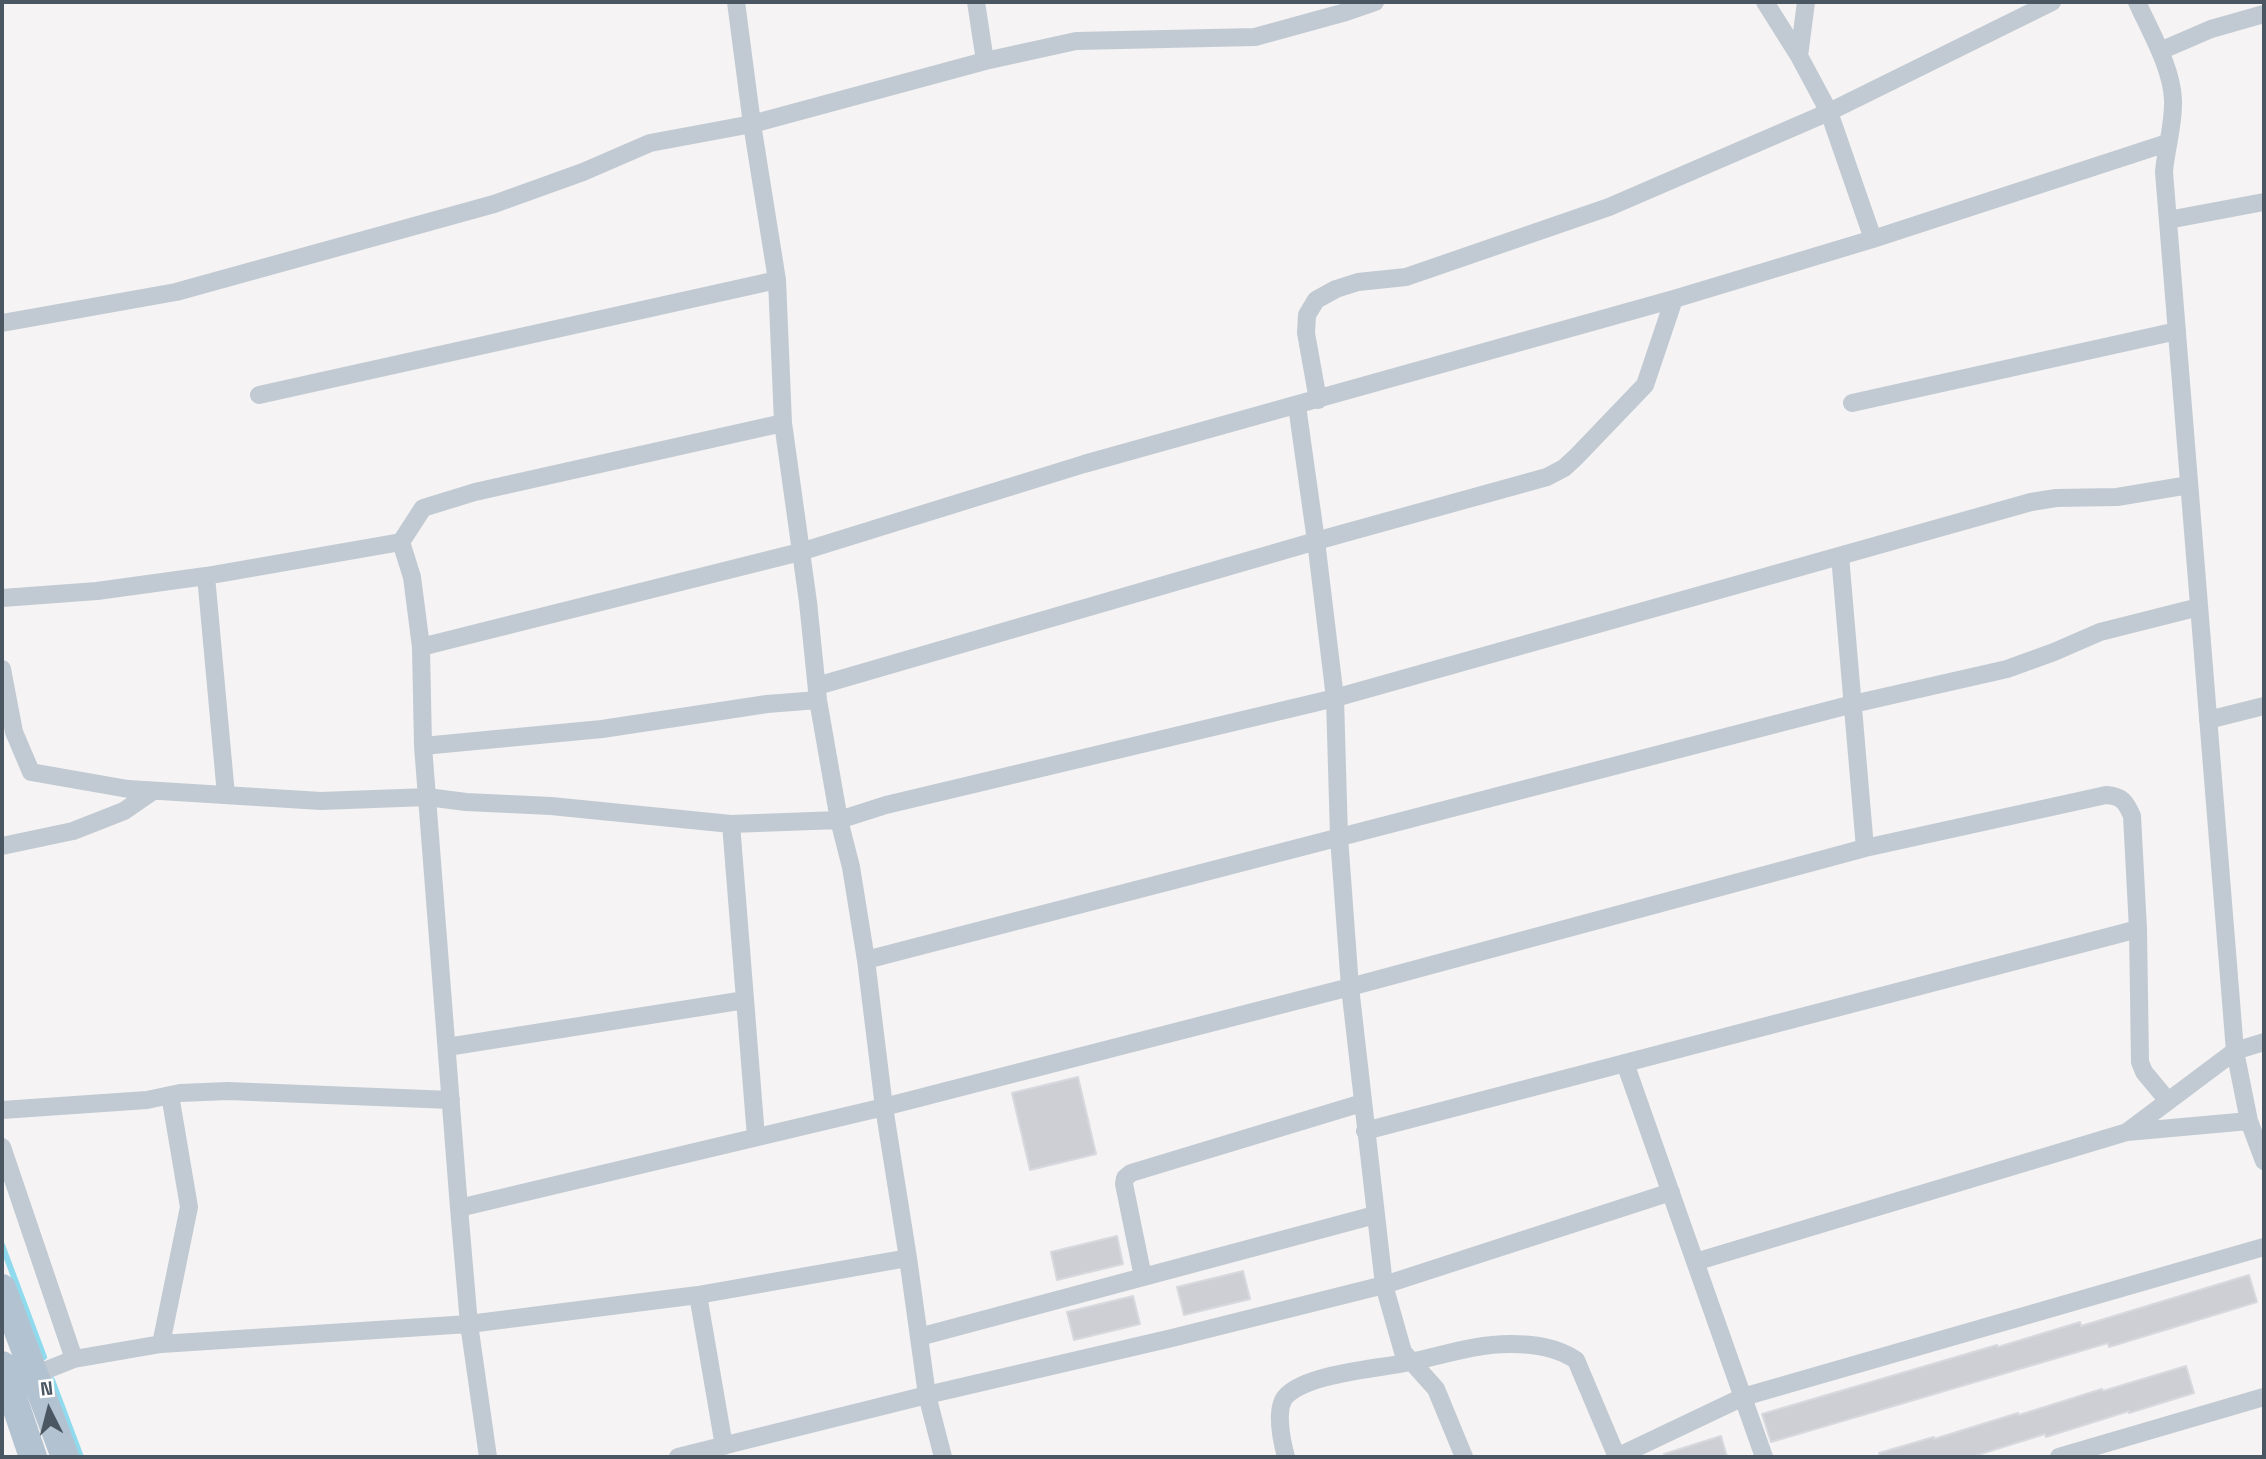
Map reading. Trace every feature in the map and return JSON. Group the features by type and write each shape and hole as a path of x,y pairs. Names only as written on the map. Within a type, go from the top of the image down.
{"main road":[{"path":"2,1288 44,1371 65,1457"},
{"path":"2,1364 33,1457"}],"street":[{"path":"736,2 777,280 783,423 818,693 866,960 884,1107 927,1395 943,1457"},
{"path":"976,2 985,61"},
{"path":"2,323 176,292 494,204 583,172 650,143 752,124 985,61 1076,41 1255,37 1375,2"},
{"path":"1765,2 1799,56 1829,112 1872,239"},
{"path":"1799,56 1806,2"},
{"path":"2137,2 2160,51 2173,98 2164,172 2235,1051 2249,1121 2264,1161"},
{"path":"1318,400 1306,333 1307,314 1316,300 1336,289 1358,282 1406,276 1609,207 1829,112 2044,4"},
{"path":"2160,51 2211,29 2264,14"},
{"path":"421,647 800,552 1083,464 1674,299 1872,239 2167,143"},
{"path":"2168,220 2264,202"},
{"path":"259,395 777,280"},
{"path":"423,746 602,729 754,706 818,693 1316,541 1547,477 1564,468 1645,385 1674,299"},
{"path":"1852,403 2177,331"},
{"path":"1297,406 1335,698 1339,838 1350,987 1384,1285 1403,1352 1436,1388 1464,1457"},
{"path":"2,598 97,591 206,576 401,542 423,508 475,492 783,423"},
{"path":"2,669 14,732 31,772 128,789 321,801 427,797 466,803 551,806 731,824 839,820 886,806 1335,698 2031,502 2056,498 2117,497 2189,485"},
{"path":"401,542 412,577 421,647 423,746 459,1208 469,1324 488,1457"},
{"path":"1840,556 1865,848"},
{"path":"206,576 226,795"},
{"path":"866,960 1853,704 2007,669 2100,632 2199,607"},
{"path":"2208,720 2264,706"},
{"path":"2,846 73,831 124,811 153,791"},
{"path":"459,1208 884,1107 1350,987 1865,848 2090,798 2118,796 2127,803 2132,816 2138,929 2140,1062 2144,1072 2168,1101"},
{"path":"731,824 756,1138"},
{"path":"1365,1131 2138,929"},
{"path":"447,1047 745,1000"},
{"path":"2127,1132 2235,1051 2264,1042"},
{"path":"1625,1063 1764,1457"},
{"path":"2,1110 147,1100 170,1095 228,1091 451,1100"},
{"path":"161,1344 189,1208 170,1095"},
{"path":"1143,1277 1124,1184 1125,1178 1131,1173 1362,1103"},
{"path":"1695,1262 2127,1132 2249,1121"},
{"path":"2,1147 74,1359"},
{"path":"678,1457 1384,1285 1671,1192"},
{"path":"919,1337 1375,1215"},
{"path":"1286,1457 1281,1406 1285,1396 1316,1379 1412,1362 1479,1346 1544,1346 1563,1351 1581,1367 1617,1457 1743,1397 2264,1247"},
{"path":"44,1371 74,1359 161,1344 469,1324 698,1295 908,1258"},
{"path":"698,1295 724,1446"},
{"path":"2059,1457 2264,1397"}],"building":[{"path":"1078,1077 1096,1154 1030,1170 1012,1093"},
{"path":"1117,1236 1123,1264 1057,1280 1051,1252"},
{"path":"1243,1271 1250,1299 1184,1315 1177,1287"},
{"path":"2249,1275 2257,1302 2109,1347 2108,1343 1771,1442 1762,1414 2080,1322 2081,1326"},
{"path":"1133,1296 1140,1324 1074,1340 1067,1312"},
{"path":"2186,1366 2194,1393 2129,1413 2046,1437 2045,1434 1971,1457 1880,1457 1879,1453"},
{"path":"1721,1436 1727,1457 1665,1457 1664,1454"}],"waterway":[{"path":"2,1245 44,1357"},
{"path":"52,1380 81,1457"}]}
